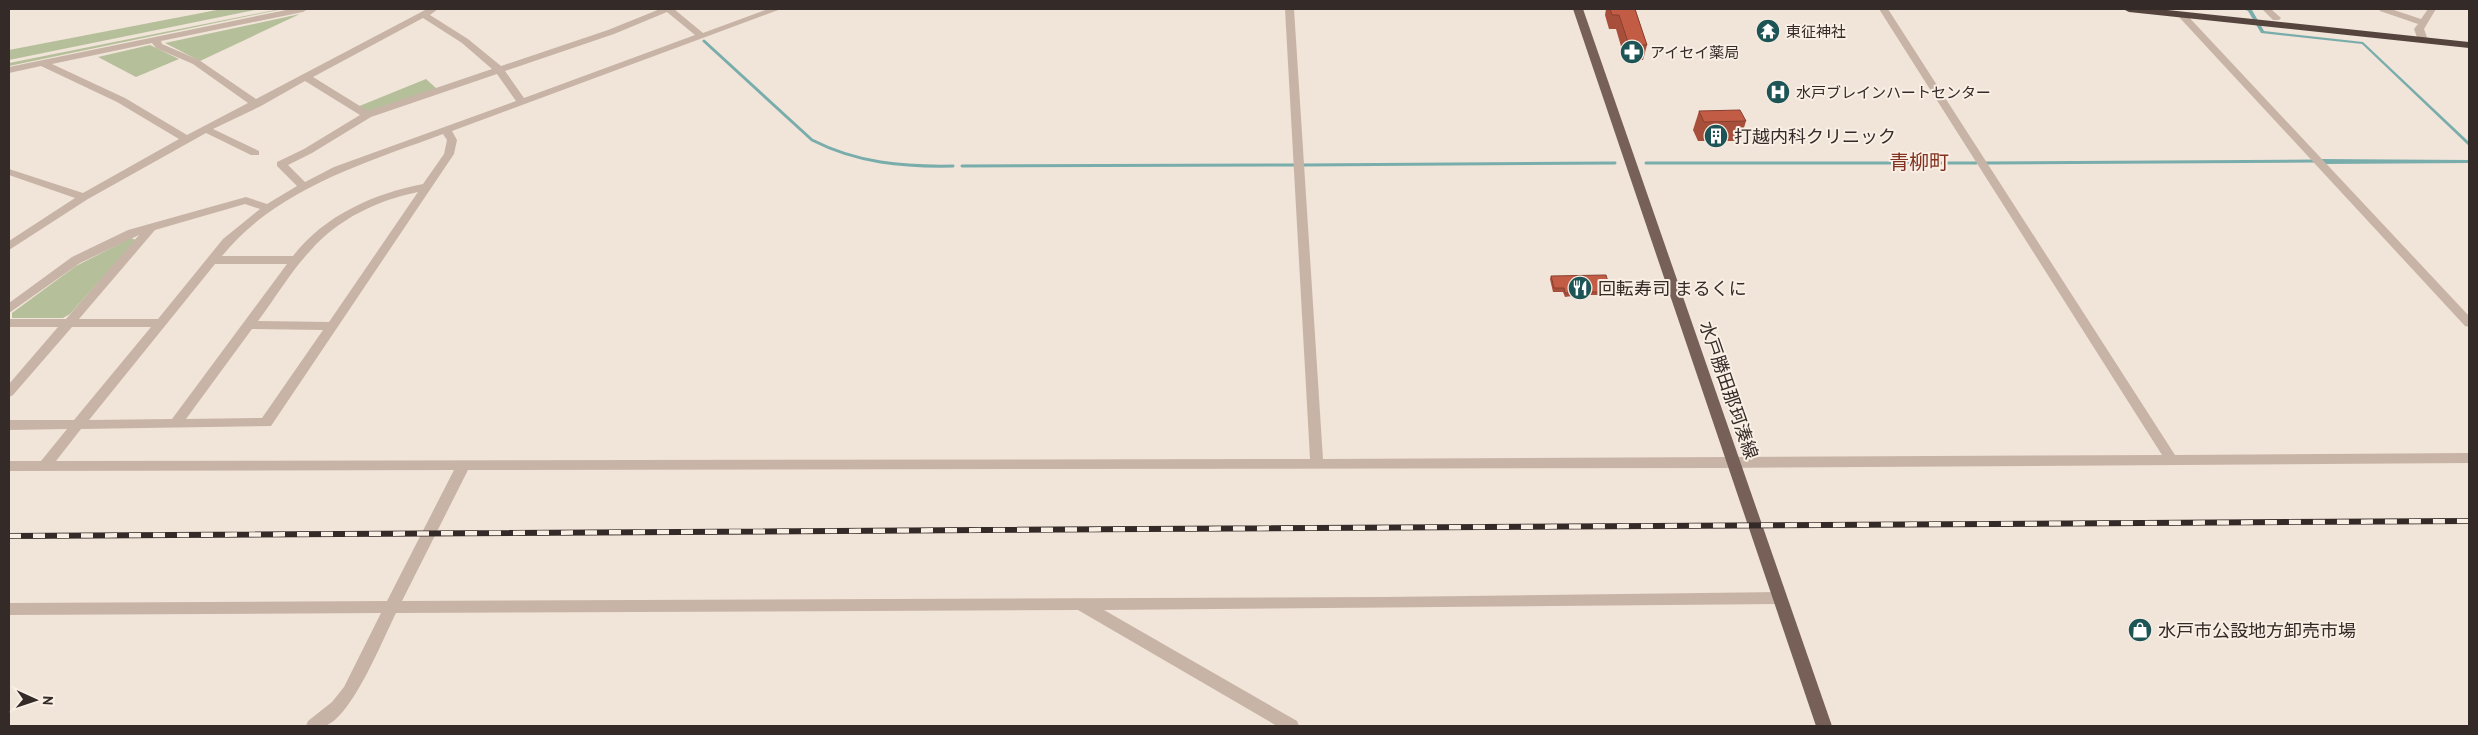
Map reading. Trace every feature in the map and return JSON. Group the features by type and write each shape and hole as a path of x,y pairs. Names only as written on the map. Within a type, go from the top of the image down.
{"highway":[{"path":"2130,9 2276,18 2421,36 2469,44"},
{"path":"2182,12 2421,36 2469,39"}],"main road":[{"name":"水戸勝田那珂湊線","path":"1578,9 1824,726"}],"street":[{"path":"9,70 303,9"},
{"path":"9,246 84,197 187,139 257,104 434,9"},
{"path":"303,186 281,164 308,151 367,116 498,69 611,32 664,9 701,36"},
{"path":"44,466 211,260 243,226 267,208 303,186 338,169 776,9"},
{"path":"1290,9 1317,463"},
{"path":"1884,9 2171,459"},
{"path":"2266,9 2276,18"},
{"path":"2383,9 2422,22"},
{"path":"2421,36 2422,22 2432,9"},
{"path":"2182,12 2469,323"},
{"path":"423,14 465,41 498,69 522,102"},
{"path":"156,40 159,46 196,62 257,104"},
{"path":"42,63 121,100 187,139"},
{"path":"306,77 367,116"},
{"path":"207,130 255,153"},
{"path":"9,425 266,423 452,146 452,140 446,130"},
{"path":"9,172 84,197"},
{"path":"175,424 296,260 322,232 352,213 391,195 426,186"},
{"path":"9,309 76,260 105,245 152,226 246,200 267,208"},
{"path":"9,392 152,226"},
{"path":"211,260 296,260"},
{"path":"9,323 160,323"},
{"path":"249,325 332,326"},
{"path":"9,466 238,467 2469,458"},
{"path":"314,726 338,707 349,692 463,466"},
{"path":"9,609 1080,604 1780,598"},
{"path":"1080,604 1291,726"}],"green space":[{"path":"222,9 260,9 9,60 9,50"},
{"path":"283,9 9,66 9,63"},
{"path":"300,14 200,61 165,43"},
{"path":"150,45 179,59 136,77 98,57"},
{"path":"426,79 437,89 369,113 357,107"},
{"path":"131,238 136,240 70,314 63,318 12,318 12,313 76,266"}],"water":[{"path":"2243,9 2252,10 2264,31 2363,42 2469,142 2469,146 2362,44 2261,33 2248,11"},
{"path":"2319,159 2469,160 2469,163 2324,164"}],"building":[{"path":"1610,9 1635,9 1647,45 1629,45 1619,15 1612,15"},
{"path":"1740,110 1746,121 1704,122 1699,111"},
{"name":"回転寿司 まるくに","path":"1606,275 1611,292 1565,293 1564,288 1554,288 1551,276"}],"waterway":[{"path":"704,41 812,140 829,148 863,159 916,166 953,166"},
{"path":"1986,163 2314,161"},
{"path":"1303,165 1615,163"},
{"path":"1646,163 1976,163"},
{"path":"962,166 1295,165"}],"railway":[{"path":"9,536 2469,521"}],"place":[{"name":"東征神社","path":"1768,31"},
{"name":"アイセイ薬局","path":"1632,52"},
{"name":"水戸ブレインハートセンター","path":"1778,92"},
{"name":"打越内科クリニック","path":"1716,136"},
{"name":"回転寿司 まるくに","path":"1580,288"},
{"name":"水戸市公設地方卸売市場","path":"2140,630"}],"district":[{"name":"青柳町","path":"1919,162"}]}
